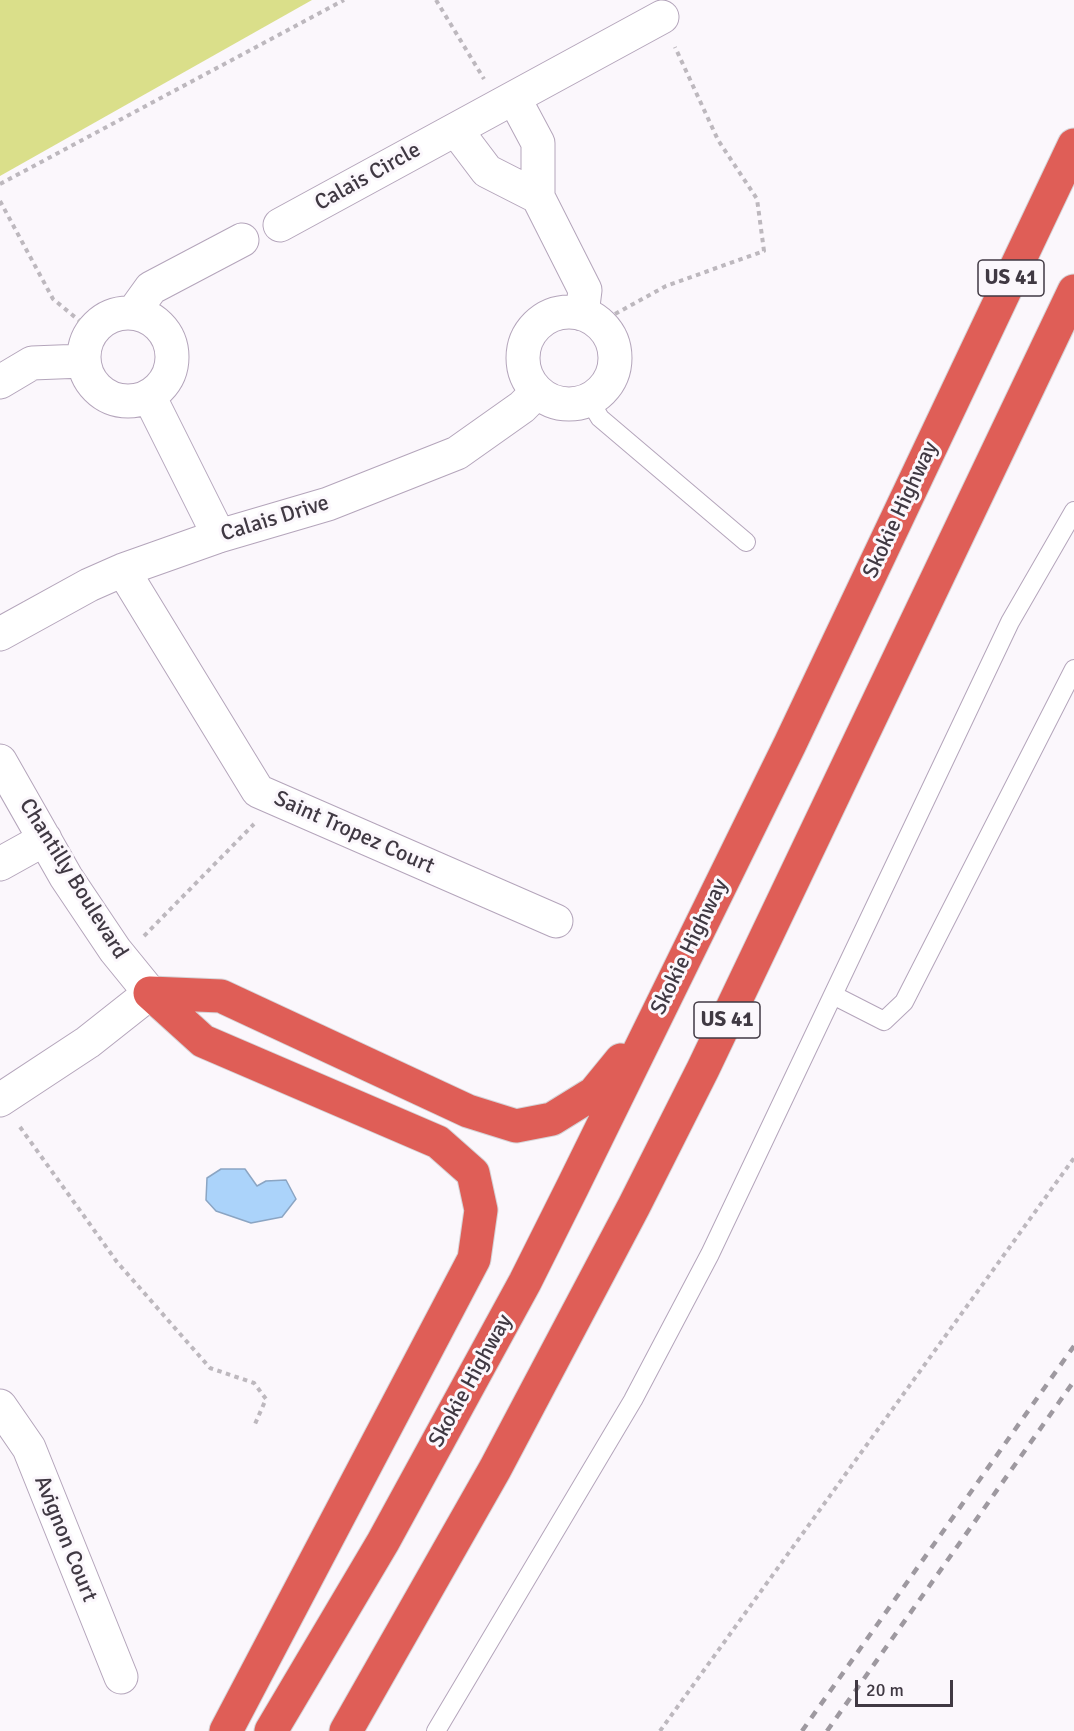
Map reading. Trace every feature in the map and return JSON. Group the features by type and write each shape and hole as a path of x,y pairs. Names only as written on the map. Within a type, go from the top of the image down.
{"highway":[{"name":"Skokie Highway","path":"271,1731 382,1542 513,1302 790,744 1074,145"},
{"name":"US 41","path":"346,1731 495,1469 578,1316 724,1025 1074,291"},
{"path":"150,993 222,996 468,1111 516,1126 552,1119 594,1093 655,1019"},
{"path":"150,993 203,1041 438,1142 472,1173 481,1210 474,1259 226,1731"}],"street":[{"name":"Calais Circle","path":"280,225 662,17"},
{"path":"507,102 538,143 538,197 585,290 590,319"},
{"path":"456,130 487,171 538,197"},
{"path":"133,313 151,288 242,240"},
{"path":"567,312 590,319 609,335 614,349 615,364 610,379 601,392 589,400 576,404 562,404 537,392 528,380 524,365 524,350 529,335 539,323 552,315 567,312"},
{"path":"0,382 32,363 87,346 110,317 133,313 148,318 161,327 169,341 172,357 166,379 150,396 136,402 121,402 107,397 95,388 87,375 87,346"},
{"name":"Calais Drive","path":"2,633 89,585 123,570 219,536 328,504 457,453 522,407 537,392"},
{"path":"150,396 219,536"},
{"name":"Saint Tropez Court","path":"123,570 258,791 556,921"},
{"name":"Chantilly Boulevard","path":"0,761 66,877 122,959 150,993"},
{"path":"0,864 45,839"},
{"path":"0,1100 88,1042 150,993"},
{"name":"Avignon Court","path":"0,1406 29,1448 121,1677"}],"lane":[{"path":"589,400 600,418 746,542"},
{"path":"436,1731 633,1400 710,1254 1010,622 1074,511"},
{"path":"833,995 884,1021 904,1002 1074,669"}],"path":[{"path":"0,184 344,0"},
{"path":"436,0 507,102"},
{"path":"590,319 666,286 764,251 757,199 718,140 662,17"},
{"path":"0,201 53,298 87,346"},
{"path":"122,959 278,800"},
{"path":"0,1100 117,1262 163,1311 210,1368 254,1383 266,1399 255,1424"},
{"path":"660,1731 1074,1158"}],"green space":[{"path":"0,0 312,0 0,176"}],"water":[{"path":"221,1169 245,1169 257,1186 266,1181 286,1180 296,1199 282,1217 251,1223 216,1211 206,1200 207,1178"}],"railway":[{"path":"802,1731 1074,1346"},
{"path":"827,1731 1074,1381"}]}
